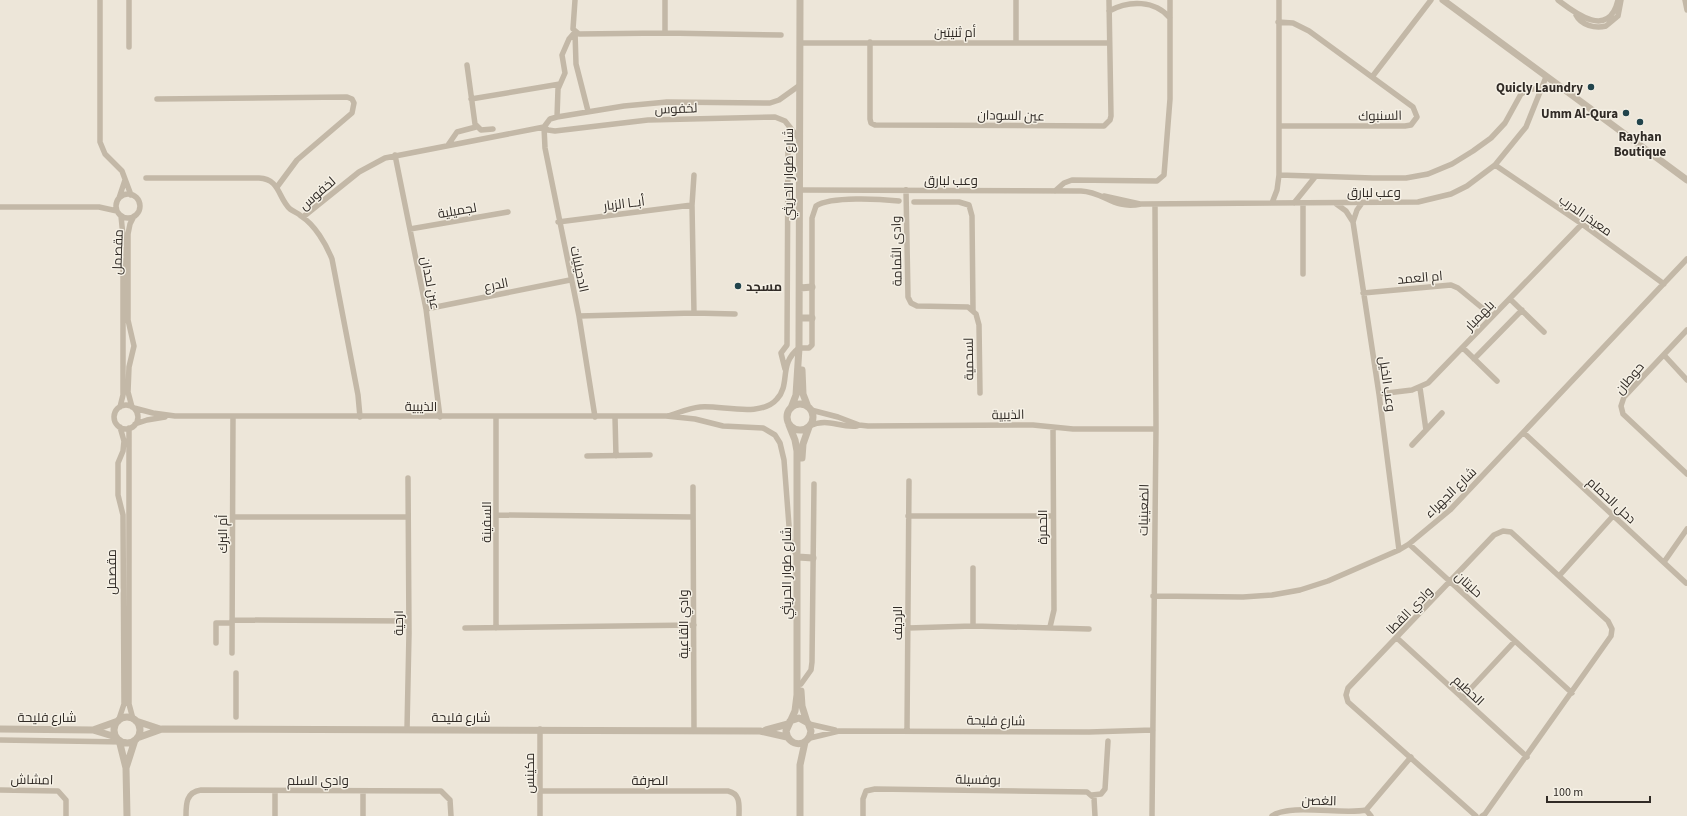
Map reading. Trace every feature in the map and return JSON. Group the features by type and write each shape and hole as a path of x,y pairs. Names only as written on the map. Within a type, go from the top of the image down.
{"street":[{"path":"0,206 99,207 117,212 121,216 128,218 134,216 138,211 139,205 136,199 131,195 120,166 106,154 100,142 100,0"},
{"path":"129,0 129,47"},
{"path":"575,0 573,24 576,32 576,64 588,111"},
{"path":"665,0 665,33"},
{"name":"شارع طوار الحريثي","path":"800,0 800,348 803,394 809,409"},
{"path":"1016,0 1016,43"},
{"name":"عين السودان","path":"870,42 870,119 871,123 875,125 1104,126 1110,120 1109,0"},
{"path":"1109,11 1122,3 1138,0 1159,6 1170,18"},
{"path":"1055,191 1064,183 1072,180 1156,180 1164,175 1170,99 1170,0"},
{"path":"1272,203 1277,190 1279,175 1279,0"},
{"path":"1372,77 1431,0"},
{"path":"1443,0 1546,78 1687,180"},
{"path":"1558,0 1576,14 1591,21 1604,20 1613,12 1619,0"},
{"path":"1685,0 1687,10"},
{"name":"السنبوك","path":"1278,22 1294,23 1304,28 1413,107 1416,112 1415,122 1406,126 1279,126"},
{"path":"576,32 582,34 665,33 781,35"},
{"path":"557,117 557,95 565,73 562,55 569,39 576,32"},
{"name":"أم ثنيتين","path":"800,43 1109,43"},
{"path":"467,65 471,99 483,138"},
{"name":"وعب لبارق","path":"800,190 1086,191 1141,204 1155,205 1418,202 1435,199 1467,186 1495,165 1526,127 1546,78"},
{"path":"471,99 560,84"},
{"name":"لخفوس","path":"544,127 550,119 557,117 588,111 667,102 710,101 770,103 779,100 800,85"},
{"path":"1279,175 1406,178 1434,172 1463,158 1491,138 1505,123 1516,101 1524,92 1533,88 1541,89"},
{"path":"157,99 340,97 352,99 354,107 349,116 297,160 277,187"},
{"name":"لخفوس","path":"360,416 358,395 332,259 324,242 303,217 367,166 395,155 544,127 548,130 555,131 648,120 775,117 785,121 800,140"},
{"name":"الدحيليات","path":"544,127 545,148 558,222 579,316 595,417"},
{"path":"448,145 457,132 479,128 493,129"},
{"path":"785,369 781,353 787,345 788,143"},
{"name":"عين لحدان","path":"395,155 426,309 440,417"},
{"name":"معيذر الدرب","path":"1495,165 1582,224 1664,284"},
{"path":"694,175 692,205 694,313"},
{"path":"1294,203 1316,177"},
{"path":"146,178 264,178 272,181 289,208 303,217"},
{"path":"117,212 118,200 125,180"},
{"name":"وادى الثمامة","path":"906,190 908,297 911,303 917,306 962,307 972,310"},
{"path":"99,207 118,200 124,195 131,195"},
{"path":"800,318 812,318 812,218 816,206 828,202 861,199 899,201"},
{"path":"914,202 959,202 966,203 971,209 972,310"},
{"path":"1303,203 1303,274"},
{"path":"1335,203 1346,211 1353,222"},
{"path":"1353,222 1355,214 1362,203"},
{"name":"أبــا الزبار","path":"558,222 692,205"},
{"name":"الضعينيات","path":"1152,816 1153,596 1156,429 1155,205"},
{"name":"لجميلية","path":"410,229 508,212"},
{"name":"مقصمل","path":"120,407 123,395 123,236 121,216"},
{"name":"مقصمل","path":"133,408 128,392 128,367 134,346 128,320 128,234 130,224 134,216"},
{"name":"وعب الخيل","path":"1353,222 1379,394 1399,550"},
{"name":"بلهمبار","path":"1420,388 1428,383 1463,348 1492,316 1582,224"},
{"name":"شارع الجهراء","path":"1153,596 1244,597 1272,595 1300,590 1328,581 1399,550 1409,544 1450,510 1687,259"},
{"name":"الدرع","path":"426,309 570,280"},
{"name":"ام العمد","path":"1364,293 1451,285 1458,288 1492,316"},
{"path":"800,288 812,287"},
{"path":"1510,299 1544,332"},
{"name":"لسحمية","path":"972,310 976,314 979,325 980,393"},
{"path":"1474,359 1522,310"},
{"path":"579,316 694,313 735,314"},
{"name":"الذيبية","path":"666,416 695,408 757,409 768,406 776,401 781,393 785,369 789,359 800,348 809,348 812,345 812,318"},
{"name":"حوطان","path":"1687,330 1624,397 1621,406 1623,414 1687,474"},
{"name":"شارع طوار الحريثي","path":"791,408 796,395 800,348"},
{"path":"1463,348 1497,381"},
{"path":"1664,355 1687,380"},
{"path":"1379,394 1420,388 1426,430"},
{"path":"801,404 809,409 812,420 809,427 798,430 789,425 786,418 791,408 801,404"},
{"path":"126,405 133,408 138,416 132,426 120,427 115,422 114,415 120,407 126,405"},
{"name":"الذيبية","path":"133,408 153,414 175,416 666,416 695,419 723,426 763,428 776,435 780,443 784,460 791,544 800,557"},
{"path":"695,408 693,412 695,419"},
{"name":"الذيبية","path":"809,409 838,417 859,425"},
{"path":"1412,445 1442,414"},
{"name":"الذيبية","path":"132,426 152,419 175,416"},
{"name":"أم البرك","path":"232,653 233,416"},
{"path":"615,416 616,456"},
{"name":"السفينة","path":"496,417 496,628"},
{"name":"الذيبية","path":"809,427 825,421 849,426 1033,425 1073,430 1156,429"},
{"name":"شارع طوار الحريثي","path":"789,425 794,435 797,451 801,684 802,706 808,723"},
{"name":"مقصمل","path":"132,426 130,704 135,720"},
{"name":"مقصمل","path":"118,720 124,704 123,515 118,491 118,464 123,451 124,441 120,427"},
{"name":"شارع طوار الحريثي","path":"789,723 796,706 797,695 802,450 809,427"},
{"name":"الحمرة","path":"1050,627 1054,610 1054,427"},
{"name":"دحل الحمام","path":"1524,433 1686,583"},
{"path":"587,456 650,455"},
{"name":"ارحية","path":"407,729 409,621 408,478"},
{"name":"الرديف","path":"908,731 909,481"},
{"path":"801,684 811,670 812,662 814,484"},
{"name":"وادي القاعية","path":"693,488 694,730"},
{"path":"497,515 693,517"},
{"path":"908,516 1053,516"},
{"path":"1560,576 1613,516"},
{"path":"233,517 408,517"},
{"path":"1664,562 1687,529"},
{"name":"وادي القطا","path":"1476,816 1348,702 1346,695 1348,688 1451,582 1494,535 1503,531 1511,532 1560,576 1608,622 1612,628 1611,636 1572,693 1527,758 1482,816"},
{"name":"حليتان","path":"1409,544 1572,693"},
{"path":"800,557 813,558"},
{"path":"973,568 973,626"},
{"path":"216,643 216,623 409,621"},
{"path":"465,628 694,624"},
{"path":"908,628 973,626 1089,629"},
{"name":"الحطيم","path":"1397,638 1527,758"},
{"path":"1462,698 1515,641"},
{"path":"236,673 236,717"},
{"path":"126,768 140,727 135,720 126,717 118,720 114,727 120,741 126,768 127,816"},
{"path":"800,765 786,731 789,723 799,718 808,723 812,731 807,740 800,765 800,816"},
{"name":"شارع فليحة","path":"93,730 118,720"},
{"name":"شارع فليحة","path":"135,720 162,729 540,729 760,731 774,733 790,740"},
{"name":"شارع فليحة","path":"760,731 789,723"},
{"name":"شارع فليحة","path":"808,723 839,731 1089,732 1153,730"},
{"name":"شارع فليحة","path":"0,729 93,730 120,741"},
{"name":"شارع فليحة","path":"136,739 162,729"},
{"name":"مكينس","path":"540,729 540,816"},
{"name":"شارع فليحة","path":"807,740 839,731"},
{"path":"0,740 120,741 136,739"},
{"path":"790,740 798,744 807,740"},
{"path":"1095,816 1095,803 1092,795 1101,794 1105,789 1108,740"},
{"path":"1370,816 1366,810 1411,757"},
{"name":"بوفسيلة","path":"863,816 864,795 866,791 875,789 1082,792 1092,795"},
{"name":"امشاش","path":"0,790 58,791 66,800 66,816"},
{"name":"وادي السلم","path":"186,816 187,800 189,796 196,791 441,792 450,800 451,816"},
{"path":"275,791 275,816"},
{"path":"363,791 363,816"},
{"name":"الصرفة","path":"540,791 728,791 736,794 738,798 739,816"},
{"name":"الغصن","path":"1272,816 1287,810 1349,812 1366,810"}],"place":[{"name":"Quicly Laundry","path":"1591,87"},
{"name":"Umm Al-Qura","path":"1626,113"},
{"name":"Rayhan Boutique","path":"1640,122"},
{"name":"مسجد","path":"738,286"}]}
